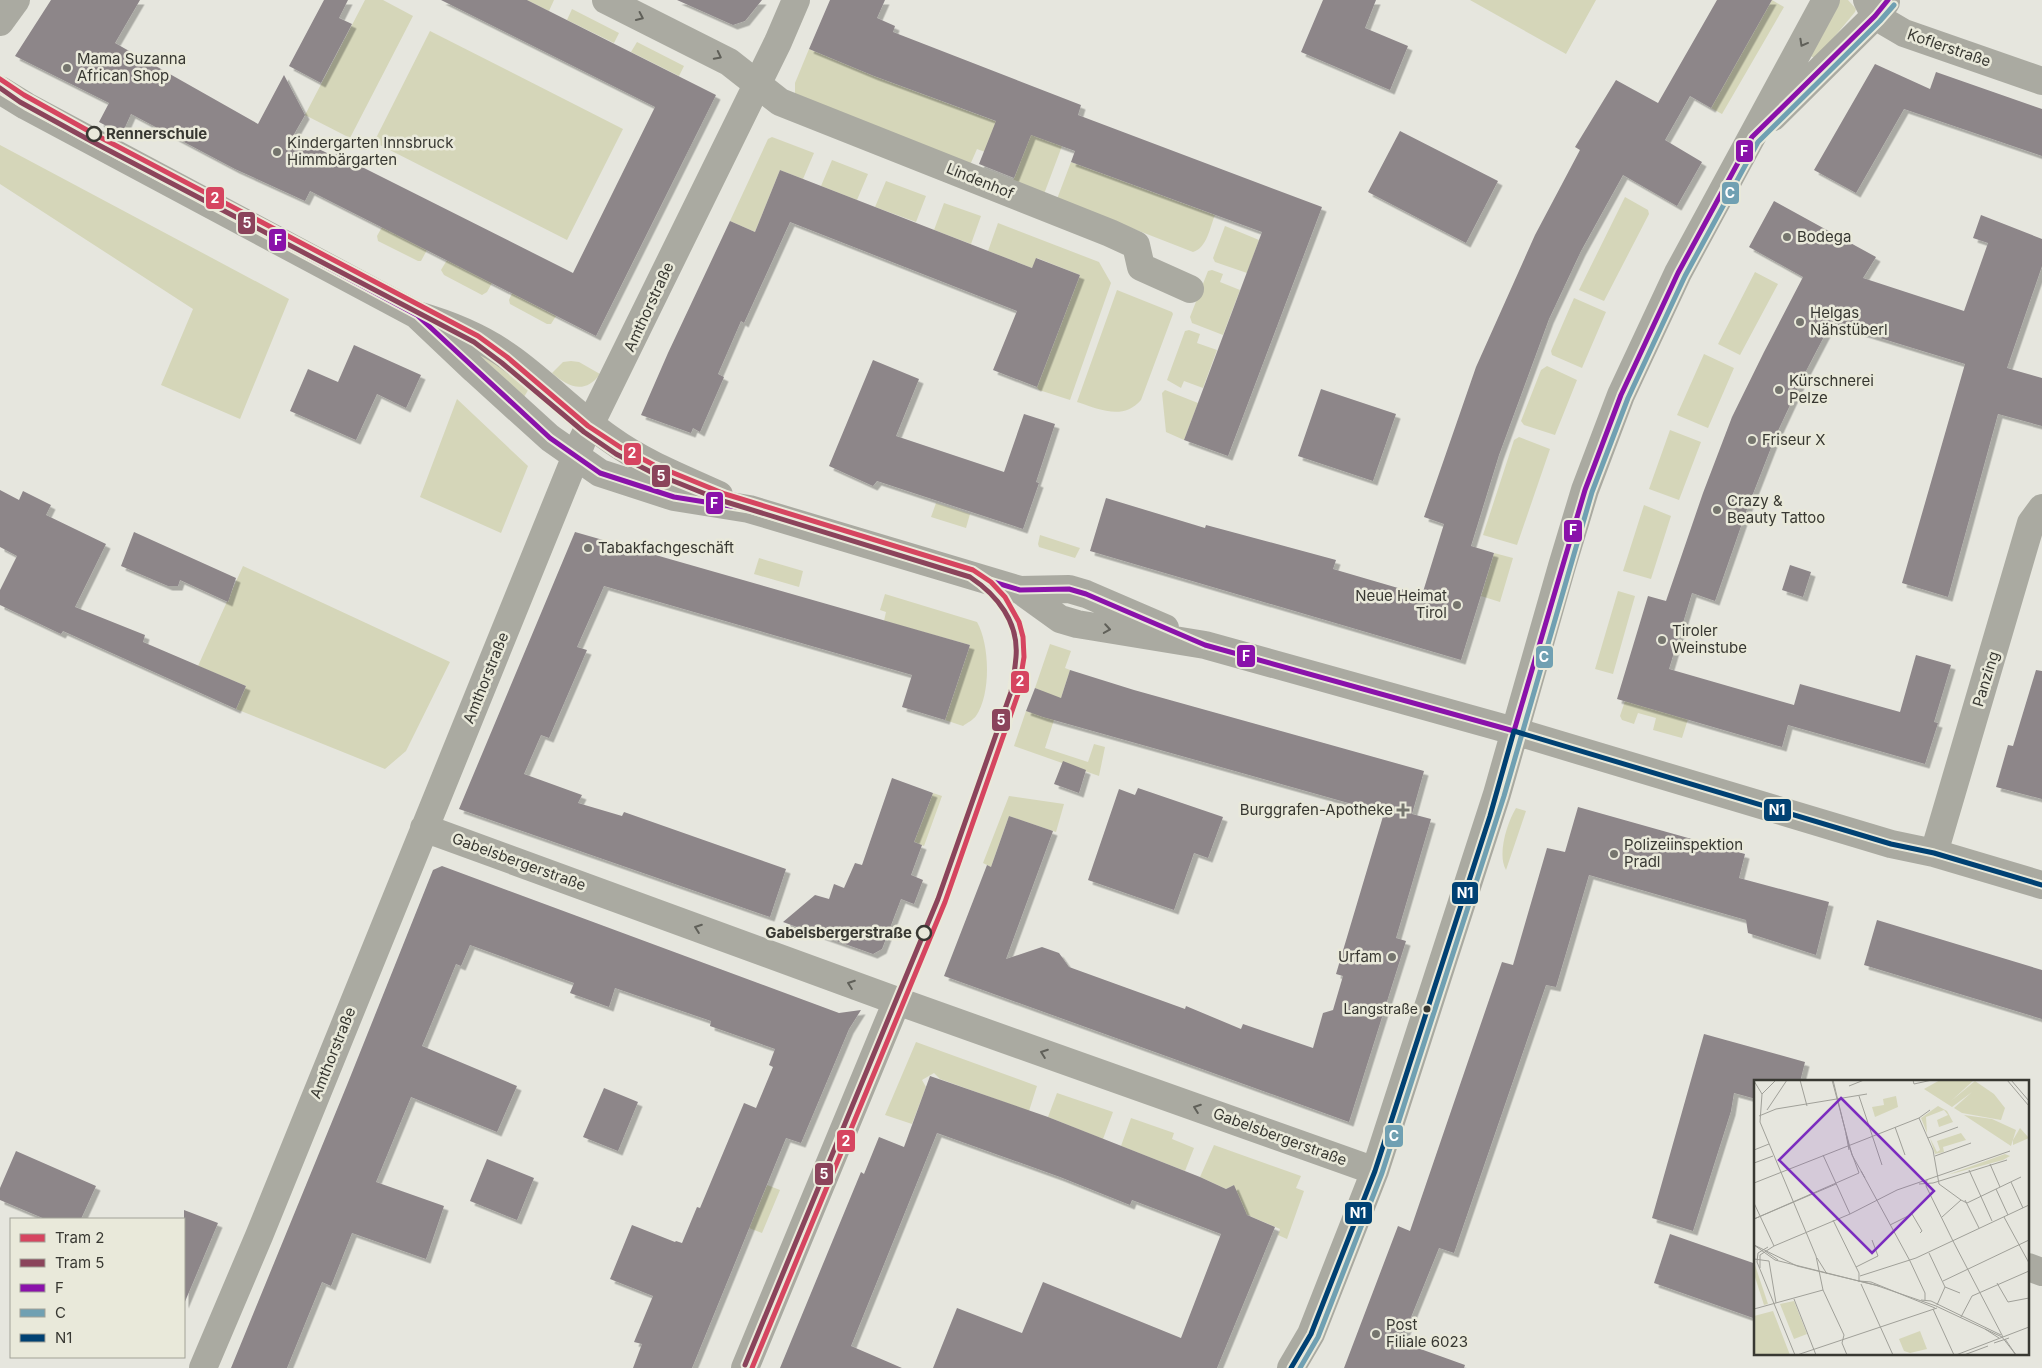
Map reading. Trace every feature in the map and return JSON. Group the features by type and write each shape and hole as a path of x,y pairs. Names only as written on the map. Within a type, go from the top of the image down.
{"street":[{"path":"0,22 16,0"},
{"path":"606,0 729,62 756,84"},
{"name":"Amthorstraße","path":"203,1368 259,1236 590,425 625,358 778,42 796,0"},
{"path":"1291,1368 1311,1334 1375,1171 1487,825 1585,490 1621,396 1678,273 1826,0"},
{"path":"1752,137 1877,5"},
{"name":"Koflerstraße","path":"1877,5 1904,33 2042,81"},
{"name":"Lindenhof","path":"756,84 780,102 1136,245 1141,267 1190,289"},
{"path":"0,90 26,106 417,314 454,326 512,359 590,425 634,455 749,509"},
{"path":"417,314 524,415 576,458 600,473 674,497 749,509 1020,590 1069,589 1086,594 1205,645 1514,731 1891,844 1934,854 2042,885"},
{"name":"Panzing","path":"1934,854 2031,523 2042,508"},
{"name":"Gabelsbergerstraße","path":"424,828 896,1001 1375,1171"},
{"path":"745,1368 896,1001"},
{"path":"2030,1268 2042,1272"}],"green space":[{"path":"365,0 383,0 413,16 350,138 305,115"},
{"path":"527,0 554,0 549,11"},
{"path":"1470,0 1596,0 1566,54"},
{"path":"1772,0 1784,7 1722,114 1711,108"},
{"path":"1838,0 1848,0 1856,9 1855,12 1816,59 1807,54"},
{"path":"572,9 619,33 614,43 567,20"},
{"path":"430,31 623,129 567,240 374,142"},
{"path":"637,42 684,66 679,76 631,52"},
{"path":"809,49 874,76 1062,146 1044,194 1013,181 1019,165 977,149 970,165 795,94 795,83"},
{"path":"772,137 814,153 803,179 780,170 755,232 730,221 768,139"},
{"path":"0,145 289,299 240,419 161,385 193,309 0,184"},
{"path":"832,160 868,174 857,200 821,186"},
{"path":"1071,162 1215,215 1205,242 1198,250 1193,252 1057,199"},
{"path":"886,181 926,196 916,222 875,207"},
{"path":"1625,197 1648,210 1649,214 1604,301 1579,290"},
{"path":"944,203 981,216 971,244 934,230"},
{"path":"998,223 1099,262 1111,283 1070,400 1039,390 1037,387 1080,275 1037,258 1032,268 988,251"},
{"path":"1225,226 1259,240 1247,273 1215,262 1213,258"},
{"path":"382,227 427,250 421,261 378,241 377,236"},
{"path":"447,260 492,283 487,292 482,295 444,275 441,270"},
{"path":"1212,270 1223,274 1220,282 1240,290 1223,335 1192,323 1190,317 1208,271"},
{"path":"1755,272 1778,284 1740,355 1718,344"},
{"path":"1117,290 1173,314 1141,400 1126,410 1110,412 1077,402"},
{"path":"512,293 556,316 551,324 547,324 510,304 509,300"},
{"path":"1574,298 1606,312 1582,368 1552,355 1551,351"},
{"path":"1189,330 1200,334 1197,343 1217,350 1203,388 1184,381 1181,388 1167,380 1185,331"},
{"path":"477,346 530,387 524,397 476,352"},
{"path":"1704,354 1734,368 1708,428 1677,415"},
{"path":"563,362 579,362 600,374 588,385 576,387 564,382 552,373"},
{"path":"1547,366 1577,380 1555,435 1524,425 1521,421 1541,370"},
{"path":"1165,390 1198,403 1184,440 1166,432 1162,393"},
{"path":"457,399 528,466 501,533 420,497"},
{"path":"1670,430 1701,442 1679,500 1649,489"},
{"path":"1519,437 1550,449 1517,545 1483,535 1514,440"},
{"path":"936,503 970,514 966,528 931,517"},
{"path":"1644,505 1671,516 1651,579 1623,571"},
{"path":"1040,535 1080,548 1075,558 1039,547"},
{"path":"1494,553 1513,558 1500,602 1481,596"},
{"path":"759,558 803,571 799,587 754,574"},
{"path":"243,566 450,662 406,751 385,769 236,709 246,686 198,666"},
{"path":"1618,591 1635,596 1613,674 1595,669"},
{"path":"885,594 977,622 986,656 986,683 981,707 976,716 963,726 945,720 970,645 884,621 886,612 880,610"},
{"path":"1050,644 1071,651 1065,668 1070,670 1045,748 1088,762 1094,744 1105,747 1099,776 1014,746 1026,711 1033,713 1042,691 1035,688"},
{"path":"1625,701 1688,719 1682,738 1653,730 1656,718 1638,713 1634,724 1622,720 1620,716"},
{"path":"933,793 942,796 924,846 914,842"},
{"path":"1009,796 1064,804 1056,832 1009,816 991,867 983,863"},
{"path":"1516,808 1526,811 1506,870 1502,856 1504,839"},
{"path":"916,1042 1037,1086 1029,1111 940,1079 934,1073 922,1080 926,1087 912,1124 885,1115"},
{"path":"1057,1093 1113,1112 1103,1139 1048,1117"},
{"path":"1131,1118 1174,1133 1172,1139 1194,1148 1185,1171 1121,1146"},
{"path":"1214,1145 1301,1176 1296,1188 1304,1191 1287,1239 1278,1235 1280,1229 1233,1209 1234,1185 1226,1189 1200,1177"},
{"path":"767,1185 780,1190 762,1233 749,1228"}],"building":[{"path":"51,0 140,0 115,43 258,124 284,75 305,115 293,136 329,154 336,154 573,273 655,107 441,0 527,0 716,95 596,336 310,191 305,201 235,169 131,114 122,134 99,122 109,103 15,56"},
{"path":"324,0 348,0 339,18 352,24 321,83 289,66"},
{"path":"677,0 762,0 745,21 733,25"},
{"path":"830,0 885,0 877,18 895,26 893,32 1081,105 1078,115 1322,207 1228,456 1184,440 1262,232 1071,162 1075,151 1031,135 1014,178 979,164 996,121 874,76 809,49"},
{"path":"1323,0 1376,0 1365,28 1408,46 1390,90 1301,52"},
{"path":"1717,0 1772,0 1711,108 1690,96 1665,140 1702,162 1677,206 1623,175 1581,251 1549,319 1499,455 1471,546 1494,553 1461,660 1090,551 1106,498 1205,528 1206,525 1336,560 1333,569 1422,595 1444,524 1424,517 1476,367 1535,235 1580,150 1575,147 1616,80 1658,103"},
{"path":"1875,64 1930,89 1936,72 2042,109 2042,156 1904,109 1856,193 1814,170"},
{"path":"1400,131 1498,181 1466,243 1368,192"},
{"path":"780,170 1032,268 1036,258 1080,275 1037,387 993,370 1017,311 790,222 744,323 741,321 718,374 724,377 700,432 693,428 691,433 641,415 730,221 755,232"},
{"path":"1774,201 1876,257 1863,278 1964,311 1988,243 1973,238 1981,215 2042,239 2042,266 2007,368 2042,378 2042,426 1998,414 1948,597 1902,583 1965,364 1831,323 1776,435 1747,509 1715,601 1692,593 1669,669 1794,705 1800,684 1900,712 1916,655 1951,665 1934,722 1938,723 1925,764 1788,725 1782,747 1617,699 1648,596 1666,601 1703,493 1732,417 1803,277 1749,247"},
{"path":"354,345 421,375 406,408 377,394 356,440 290,411 308,369 338,382"},
{"path":"873,360 919,379 896,436 1004,472 1024,414 1055,424 1036,482 1039,483 1023,529 877,481 873,486 829,466"},
{"path":"1321,389 1396,414 1373,481 1298,456"},
{"path":"0,490 19,500 23,491 51,505 46,515 106,544 75,607 145,635 143,642 246,686 236,709 63,631 61,634 0,605 0,590 17,556 0,547"},
{"path":"134,532 236,578 228,602 180,580 178,586 168,586 121,566"},
{"path":"575,532 970,645 945,720 902,707 912,675 604,586 577,647 587,650 549,738 541,735 524,774 582,795 578,803 622,816 624,812 786,869 770,917 459,809"},
{"path":"1790,565 1811,572 1803,597 1782,590"},
{"path":"1070,670 1134,690 1424,771 1412,814 1431,819 1396,938 1406,941 1349,1122 944,976 987,865 991,867 1009,816 1053,831 1006,959 1042,947 1059,953 1069,967 1185,1009 1186,1006 1241,1029 1243,1024 1313,1048 1323,1013 1333,1010 1343,976 1336,974 1384,813 1026,711 1035,688 1061,698"},
{"path":"2036,670 2042,671 2042,799 1996,787 2008,745 2013,746"},
{"path":"1063,761 1086,770 1079,793 1054,784"},
{"path":"892,778 933,793 914,842 922,845 911,875 923,880 914,904 901,899 882,949 873,954 783,922 815,895 829,899 834,884 844,888 855,863 862,865"},
{"path":"1138,788 1223,817 1208,858 1194,853 1174,910 1088,880 1119,789 1135,795"},
{"path":"1578,807 1745,854 1739,878 1829,902 1816,955 1748,933 1746,920 1589,875 1556,987 1546,985 1454,1253 1439,1248 1401,1342 1465,1365 1464,1368 1344,1368 1398,1226 1410,1231 1502,962 1513,965 1547,848 1565,852"},
{"path":"442,866 839,1013 861,1010 849,1029 801,1143 786,1138 692,1368 633,1368 642,1344 634,1342 653,1296 610,1279 632,1225 682,1243 697,1207 700,1208 744,1103 756,1108 773,1067 769,1065 775,1049 710,1026 711,1021 615,988 609,1007 570,993 574,983 470,945 461,966 456,964 422,1046 517,1086 497,1132 411,1097 376,1182 444,1206 426,1259 352,1233 331,1286 322,1282 287,1368 231,1368 433,870"},
{"path":"1877,920 2042,970 2042,1019 1864,965"},
{"path":"1704,1034 1805,1062 1800,1080 1754,1080 1754,1098 1734,1093 1731,1111 1693,1231 1652,1218"},
{"path":"930,1076 1048,1117 1226,1189 1234,1185 1247,1215 1275,1227 1217,1368 933,1368 957,1308 1022,1333 1043,1282 1181,1338 1221,1234 1132,1200 1130,1205 1060,1177 937,1133 851,1346 902,1368 780,1368 861,1172 864,1174 879,1137 904,1147"},
{"path":"604,1088 638,1102 618,1151 583,1137"},
{"path":"16,1151 96,1186 81,1218 43,1218 0,1200 0,1188"},
{"path":"487,1159 534,1178 517,1220 470,1201"},
{"path":"184,1210 218,1223 185,1302 185,1218"},
{"path":"1670,1234 1754,1263 1754,1318 1654,1283"}],"tram line":[{"name":"2","path":"0,79 24,95 94,134 478,336 507,357 588,426 620,447 654,465 725,494 973,570 991,582 1005,597 1019,622 1023,637 1024,657 1018,694 945,902 752,1368"},
{"name":"5","path":"0,88 20,102 91,141 474,342 584,432 616,454 651,472 723,501 970,577 989,592 1010,621 1016,644 1016,661 1011,692 938,899 745,1365"}],"transit line":[{"name":"F","path":"1514,731 1585,490 1621,395 1678,273 1752,137 1875,16 1888,0"},
{"name":"C","path":"1300,1368 1318,1337 1382,1173 1504,796 1592,492 1628,398 1685,276 1758,142 1894,5"},
{"name":"F","path":"0,90 26,106 417,315 550,438 600,473 674,497 749,509 1020,590 1069,589 1086,594 1205,645 1514,731"},
{"name":"N1","path":"1514,731 1891,844 1934,853 2042,885"},
{"name":"N1","path":"1291,1368 1311,1334 1375,1171 1490,816 1514,731"}],"place":[{"name":"Mama Suzanna African Shop","path":"67,68"},
{"name":"Rennerschule","path":"94,134"},
{"name":"Kindergarten Innsbruck Himmbärgarten","path":"277,152"},
{"name":"Bodega","path":"1787,237"},
{"name":"Helgas Nähstüberl","path":"1800,322"},
{"name":"Kürschnerei Pelze","path":"1779,390"},
{"name":"Friseur X","path":"1752,440"},
{"name":"Crazy & Beauty Tattoo","path":"1717,510"},
{"name":"Tabakfachgeschäft","path":"588,548"},
{"name":"Neue Heimat Tirol","path":"1457,605"},
{"name":"Tiroler Weinstube","path":"1662,640"},
{"name":"Burggrafen-Apotheke","path":"1403,810"},
{"name":"Polizeiinspektion Pradl","path":"1614,854"},
{"name":"Gabelsbergerstraße","path":"924,933"},
{"name":"Urfam","path":"1392,957"},
{"name":"Langstraße","path":"1427,1009"},
{"name":"Post Filiale 6023","path":"1376,1334"}]}
